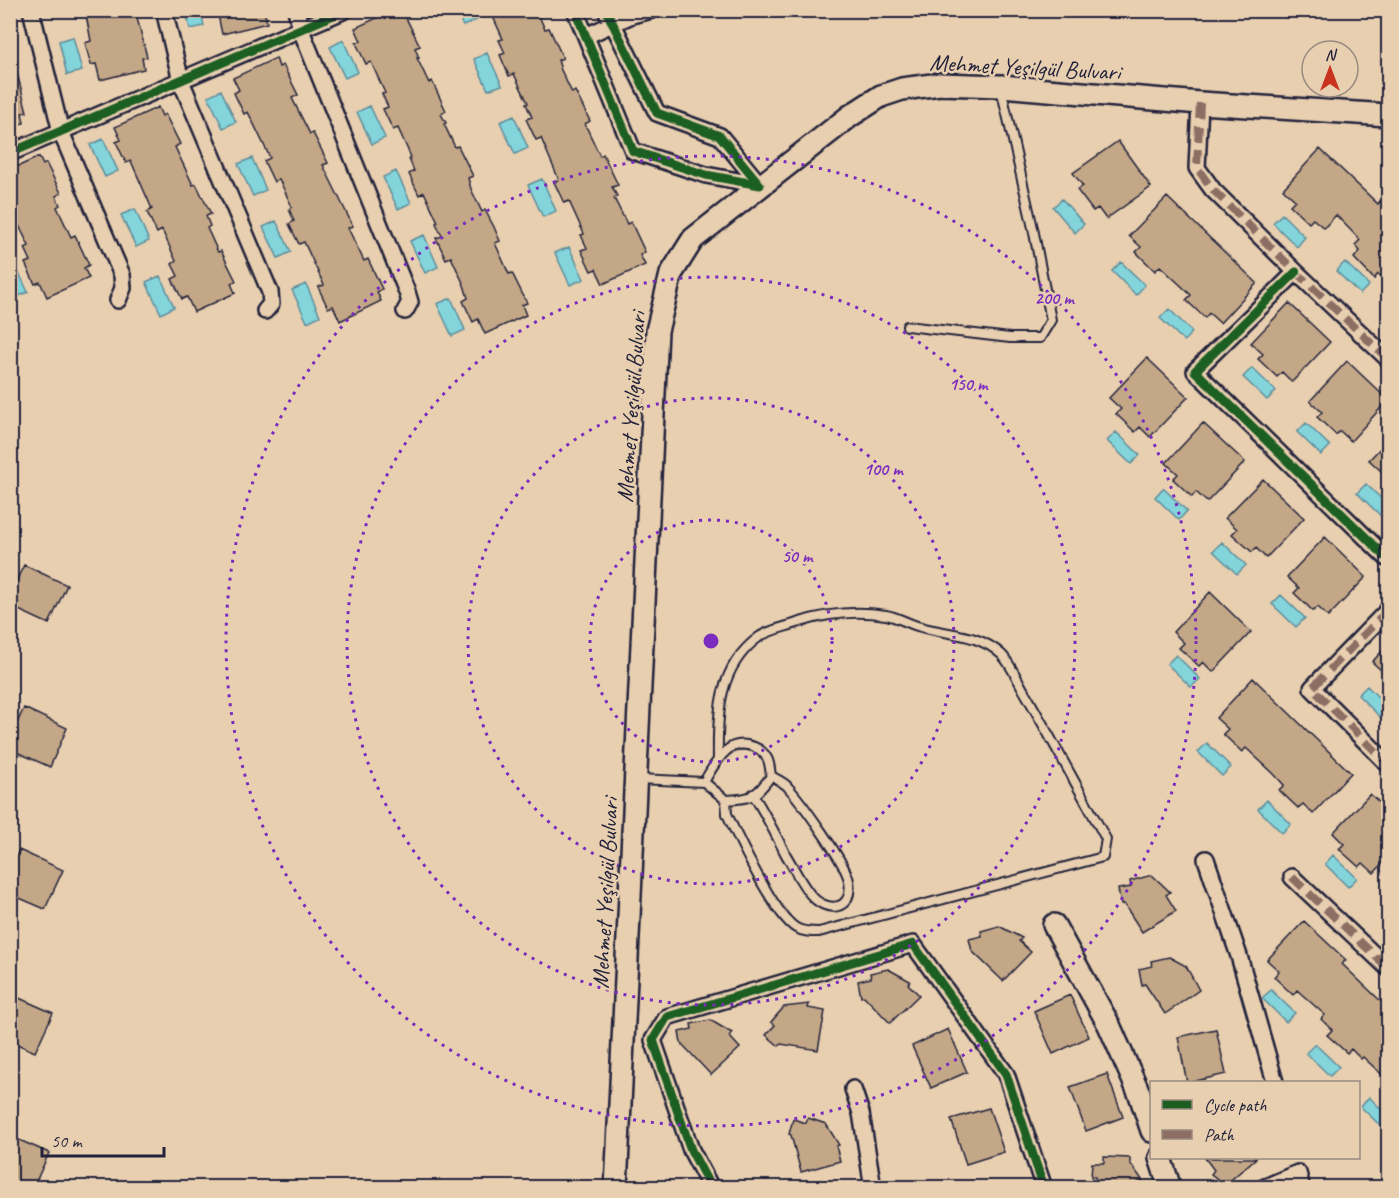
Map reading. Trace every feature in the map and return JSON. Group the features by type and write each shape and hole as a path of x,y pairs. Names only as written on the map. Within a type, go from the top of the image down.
{"main road":[{"name":"Mehmet Yeşilgül Bulvari","path":"616,1188 657,331 671,274 693,239 850,116 881,96 902,89 940,84 1001,86 1200,103 1389,115"},
{"path":"1054,925 1109,1025 1140,1095 1150,1125"},
{"path":"1160,1159 1170,1188"}],"street":[{"path":"31,10 61,132 122,275 123,288 118,300"},
{"path":"165,10 181,81 270,292 271,304 265,311"},
{"path":"296,10 301,30 407,292 410,302 405,311"},
{"path":"10,153 345,10"},
{"path":"575,10 633,151 706,175 760,185"},
{"path":"586,36 610,17 652,10"},
{"path":"610,17 657,113 720,135 760,185"},
{"path":"1200,103 1197,168 1213,190 1389,359"},
{"path":"1296,272 1196,371 1389,559"},
{"path":"1389,610 1311,688 1389,764"},
{"path":"1206,859 1239,956 1274,1081"},
{"path":"1292,877 1389,968"},
{"path":"711,1188 691,1150 653,1040 667,1017 913,944 1006,1074 1044,1188"},
{"path":"853,1089 861,1113 873,1188"},
{"path":"1263,1188 1300,1180 1294,1159"}],"lane":[{"path":"907,326 1010,338 1040,338 1051,320 1001,86"},
{"path":"718,760 718,728 721,696 725,684 742,653 761,635 819,616 858,611 890,616 937,632 965,635 983,642 1002,655 1065,762 1106,839 1106,849 1103,857 819,932 808,932 795,928 766,890 727,814 726,800"},
{"path":"636,779 704,782 726,800 746,799 762,789 771,776 768,759 759,749 748,745 735,745 726,750 704,782"},
{"path":"753,794 799,880 810,895 820,905 826,907 834,908 841,905 848,898 849,887 843,863 785,784 771,776"}],"water":[{"path":"186,11 201,11 204,26 190,29"},
{"path":"456,11 472,11 477,20 463,26"},
{"path":"73,37 82,71 67,75 59,41"},
{"path":"343,40 358,72 345,78 330,47"},
{"path":"487,53 502,85 488,90 474,59"},
{"path":"221,90 236,122 223,128 208,96"},
{"path":"370,106 385,138 372,144 357,112"},
{"path":"514,116 528,148 515,154 500,122"},
{"path":"103,139 118,171 105,177 90,145"},
{"path":"252,158 266,190 253,196 238,164"},
{"path":"396,171 411,203 398,209 383,177"},
{"path":"542,179 556,211 543,217 528,185"},
{"path":"1062,199 1084,224 1075,233 1053,207"},
{"path":"135,209 149,241 136,247 121,215"},
{"path":"1282,214 1305,237 1297,247 1273,223"},
{"path":"276,221 291,252 278,258 263,227"},
{"path":"424,235 438,267 425,273 410,241"},
{"path":"569,247 584,279 570,285 555,253"},
{"path":"13,260 28,292 14,298 11,290 11,261"},
{"path":"1121,262 1145,285 1136,295 1112,271"},
{"path":"1345,262 1369,285 1360,294 1336,271"},
{"path":"160,276 174,307 161,314 146,282"},
{"path":"306,284 320,316 307,322 292,290"},
{"path":"451,298 465,330 452,336 437,304"},
{"path":"1169,309 1192,332 1184,341 1160,318"},
{"path":"1252,368 1276,391 1267,400 1243,377"},
{"path":"1306,423 1330,446 1321,455 1297,432"},
{"path":"1116,432 1140,455 1131,464 1107,441"},
{"path":"1366,484 1388,505 1388,509 1381,516 1357,493"},
{"path":"1163,488 1187,511 1179,520 1155,497"},
{"path":"1222,542 1246,565 1237,574 1213,551"},
{"path":"1281,595 1305,618 1296,627 1272,604"},
{"path":"1176,655 1200,679 1191,687 1167,664"},
{"path":"1367,686 1388,707 1388,712 1382,719 1358,695"},
{"path":"1207,743 1231,767 1222,776 1198,752"},
{"path":"1267,800 1291,824 1282,833 1258,809"},
{"path":"1333,855 1357,878 1348,887 1325,864"},
{"path":"1271,990 1295,1013 1286,1022 1262,998"},
{"path":"1315,1044 1339,1067 1330,1076 1306,1053"},
{"path":"1369,1097 1388,1116 1388,1126 1385,1130 1361,1107"}],"building":[{"path":"85,10 135,10 147,57 142,58 144,69 100,80 96,64 91,65 85,43 91,41"},
{"path":"217,10 264,10 267,23 222,34"},
{"path":"394,10 399,10 402,17 405,16 420,46 415,48 419,58 417,58 429,83 432,81 446,111 441,114 446,123 444,124 473,176 468,178 471,189 482,212 485,210 494,227 500,241 495,243 509,274 512,273 527,303 522,305 526,315 485,334 478,319 473,322 463,301 468,298 464,285 451,257 446,259 436,238 442,236 436,223 438,222 424,192 419,195 409,174 414,171 409,159 411,157 398,128 393,130 383,109 388,107 382,94 385,93 371,62 366,64 356,43 361,41 355,28"},
{"path":"490,10 536,10 545,29 549,28 563,58 558,60 561,70 572,93 575,91 590,121 585,124 600,156 603,154 618,185 612,187 617,196 614,198 627,224 631,222 645,252 640,255 645,265 603,284 596,269 591,271 581,250 587,248 581,235 584,234 569,201 564,203 554,182 559,180 541,138 536,140 526,119 532,117 526,104 528,103 514,74 509,76 500,55 505,53 499,40 503,39"},
{"path":"276,58 279,67 283,65 298,95 292,98 328,163 323,165 353,226 348,228 364,261 368,259 382,289 377,292 381,301 340,321 333,306 328,308 318,287 324,285 304,242 299,244 289,224 294,221 289,209 292,207 279,179 274,182 264,161 270,158 248,112 244,114 234,93 239,90 233,78"},
{"path":"10,65 15,65 27,112 22,113 24,123 10,126"},
{"path":"158,107 162,116 165,114 180,144 175,147 193,185 196,184 211,214 206,216 210,226 207,228 218,252 221,251 236,281 231,283 235,293 194,312 187,297 182,299 172,279 178,276 172,264 176,261 162,230 157,233 147,212 152,209 131,161 126,163 116,142 121,140 115,127"},
{"path":"1118,141 1151,187 1106,219 1098,208 1093,211 1077,190 1083,186 1073,173"},
{"path":"1320,149 1378,204 1380,201 1389,209 1389,284 1378,274 1374,279 1354,258 1360,251 1355,245 1360,240 1336,215 1324,228 1313,219 1309,223 1290,205 1295,200 1283,189"},
{"path":"39,157 43,165 46,163 61,193 56,196 60,205 57,207 71,237 75,235 89,265 84,268 89,278 47,297 40,282 35,284 25,263 31,261 25,248 29,246 10,207 10,170"},
{"path":"1167,197 1257,283 1220,323 1209,313 1205,318 1186,300 1191,295 1160,266 1155,271 1136,252 1141,247 1129,236"},
{"path":"1289,303 1330,342 1292,382 1282,372 1277,377 1258,359 1263,354 1251,343"},
{"path":"1147,358 1188,397 1150,437 1140,427 1135,432 1116,414 1121,409 1109,398"},
{"path":"1347,361 1388,400 1351,441 1340,431 1336,435 1317,417 1322,412 1310,401"},
{"path":"1203,423 1245,462 1207,502 1196,492 1192,497 1173,479 1178,474 1166,463"},
{"path":"1389,439 1389,478 1369,460"},
{"path":"1263,479 1304,518 1266,558 1256,548 1252,552 1232,534 1237,529 1225,518"},
{"path":"1325,537 1366,577 1328,617 1318,607 1313,611 1294,593 1299,588 1287,577"},
{"path":"24,565 67,585 49,624 10,606 10,594"},
{"path":"1210,592 1251,632 1213,672 1203,662 1199,666 1179,648 1184,643 1173,632"},
{"path":"1389,644 1389,677 1372,662"},
{"path":"1253,678 1351,773 1313,814 1303,804 1298,808 1279,790 1284,785 1273,773 1246,748 1242,752 1223,734 1228,729 1216,718"},
{"path":"24,708 67,728 50,767 10,749 10,738"},
{"path":"1370,794 1389,811 1389,857 1374,873 1363,863 1359,867 1339,849 1344,844 1333,833"},
{"path":"19,850 63,870 45,909 10,894 10,869"},
{"path":"1152,875 1170,892 1166,895 1176,911 1142,932 1124,904 1121,905 1118,889 1131,887 1130,881"},
{"path":"1304,921 1346,960 1342,964 1389,1009 1389,1081 1363,1057 1361,1059 1351,1049 1347,1053 1327,1035 1332,1030 1321,1019 1325,1015 1297,990 1293,995 1274,977 1279,971 1267,960"},
{"path":"999,926 1022,938 1019,941 1031,952 1003,981 972,951 969,939 982,936 981,931"},
{"path":"1169,957 1186,966 1199,990 1165,1014 1145,984 1142,985 1139,969 1152,966 1151,961"},
{"path":"888,969 910,981 908,984 919,995 890,1023 864,996 861,997 858,981 871,978 870,973"},
{"path":"10,994 53,1013 35,1052 10,1041"},
{"path":"1070,995 1089,1037 1053,1054 1034,1011"},
{"path":"809,1004 808,1008 825,1011 818,1050 781,1044 779,1046 766,1035 775,1025 771,1022 784,1007"},
{"path":"710,1020 732,1033 729,1036 740,1048 711,1075 681,1043 679,1032 692,1029 691,1024"},
{"path":"948,1029 967,1072 931,1088 912,1046"},
{"path":"1216,1029 1226,1074 1187,1081 1178,1037"},
{"path":"1107,1074 1123,1117 1086,1131 1070,1087"},
{"path":"989,1108 1004,1152 966,1164 951,1119"},
{"path":"808,1118 826,1124 839,1145 836,1146 840,1161 801,1172 789,1134 793,1119 806,1123"},
{"path":"10,1136 49,1153 33,1188 19,1188 10,1183"},
{"path":"1104,1157 1130,1158 1130,1163 1143,1181 1138,1182 1140,1188 1099,1188 1095,1177 1091,1177 1092,1163 1104,1163"},
{"path":"1206,1159 1255,1159 1225,1185 1211,1174 1214,1170"}],"marked path":[{"path":"1200,103 1197,168 1213,190 1388,359"},
{"path":"1388,610 1312,688 1388,764"},
{"path":"1292,877 1388,968"}],"cycle path":[{"path":"10,153 345,10"},
{"path":"575,10 633,151 706,175 760,185 720,136 657,113 606,10"},
{"path":"1296,272 1195,371 1388,559"},
{"path":"711,1188 691,1150 653,1040 667,1017 913,944 1006,1074 1044,1188"}]}
